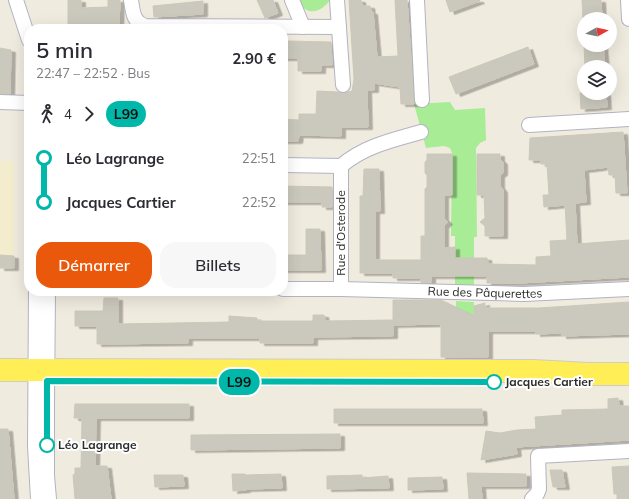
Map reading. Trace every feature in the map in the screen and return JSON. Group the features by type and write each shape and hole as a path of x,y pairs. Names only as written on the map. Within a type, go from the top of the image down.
{"main road":[{"path":"0,370 41,376"},
{"path":"0,381 41,376 533,371 588,374 629,374"}],"street":[{"path":"16,0 24,25"},
{"path":"131,0 134,16 140,24"},
{"path":"292,0 304,27"},
{"path":"337,0 342,85"},
{"path":"417,0 422,100"},
{"path":"628,0 629,19"},
{"path":"288,27 339,27"},
{"path":"0,102 24,103"},
{"path":"529,125 629,119"},
{"path":"288,166 341,166 350,158 366,149 391,140 422,132"},
{"name":"Rue d'Osterode","path":"288,289 341,289 341,166"},
{"name":"Rue des Pâquerettes","path":"341,289 524,294 629,289"},
{"path":"36,296 49,499"},
{"path":"38,499 35,451 48,296"},
{"path":"532,499 539,490 538,456 629,451"}],"shaded area":[{"path":"0,161 14,161 14,256 0,255"}],"green space":[{"path":"298,0 330,0 322,8 309,11 301,5"},
{"path":"450,102 455,110 485,108 486,140 480,143 476,148 477,237 474,237 474,287 455,286 455,236 451,236 452,153 450,148 444,146 426,148 414,104"},
{"path":"456,301 474,302 473,357 455,357"}],"building":[{"path":"68,0 81,0 81,8 108,7 108,0 120,0 119,24 68,24"},
{"path":"257,0 273,0 278,13 265,18"},
{"path":"349,0 361,0 362,6 370,6 371,12 373,12 377,57 398,56 395,0 407,0 414,104 401,104 400,87 374,83 374,90 367,90 368,127 341,127 341,136 299,135 298,141 288,141 288,119 299,120 299,114 316,114 317,91 343,93 352,91 354,79"},
{"path":"446,0 479,0 480,1 450,12"},
{"path":"582,0 601,0 602,12 583,12"},
{"path":"203,1 203,14 154,17 153,6"},
{"path":"288,41 331,42 332,65 321,65 321,71 298,71 298,58 288,58"},
{"path":"528,47 534,64 456,94 449,77"},
{"path":"0,48 11,50 10,94 0,94"},
{"path":"584,52 604,52 604,60 585,60"},
{"path":"580,100 606,100 607,107 581,109"},
{"path":"623,132 627,193 616,193 615,175 609,175 608,167 584,170 586,202 575,203 577,244 629,240 629,277 519,283 487,283 487,276 431,276 431,283 421,283 421,278 393,278 393,273 360,273 360,196 363,196 364,169 379,169 380,211 375,211 375,260 421,260 421,236 425,236 425,189 427,187 427,175 425,173 425,162 427,160 427,154 452,154 452,195 444,195 444,218 448,222 444,226 444,248 455,247 455,258 487,258 488,264 536,265 536,257 551,256 550,241 567,240 565,205 544,207 543,195 549,195 547,164 541,164 541,160 529,160 530,138"},
{"path":"477,154 500,154 500,159 503,162 503,173 500,175 500,186 503,190 503,236 485,236 485,226 480,222 485,218 484,195 477,195"},
{"path":"288,186 332,187 332,207 322,207 322,202 288,202"},
{"path":"306,229 320,229 321,270 288,270 288,255 306,255"},
{"path":"0,255 14,256 14,268 0,268"},
{"path":"104,298 118,298 118,324 229,322 229,316 257,318 257,321 313,321 313,315 324,315 325,321 393,320 393,300 441,300 474,316 474,306 485,303 485,308 539,308 629,302 629,334 562,336 562,333 536,334 536,331 488,331 488,357 441,357 441,324 393,325 393,336 313,337 313,343 260,343 260,338 188,338 188,343 97,344 97,326 75,326 75,311 103,311"},
{"path":"618,398 619,406 629,406 629,440 516,447 517,454 481,460 486,431 500,433 536,429 535,417 562,415 562,410 608,409 608,399"},
{"path":"75,404 189,404 189,418 96,418 95,466 107,466 111,499 75,499 73,475 75,474 75,468 81,468 82,418 74,418"},
{"path":"334,409 482,409 483,423 334,423"},
{"path":"0,429 8,429 14,499 0,499"},
{"path":"340,434 340,448 191,450 191,435"},
{"path":"629,466 629,499 617,499 617,494 614,494 612,467"},
{"path":"550,470 562,470 565,487 553,487"},
{"path":"467,473 526,474 526,486 481,486 482,499 469,499"},
{"path":"232,474 281,474 282,488 246,489 233,491"},
{"path":"154,475 183,475 184,486 155,487"},
{"path":"362,475 362,478 388,476 389,488 327,489 327,476"},
{"path":"442,477 443,489 408,490 408,478"}],"bus line":[{"name":"L99","path":"47,445 47,381 494,382"}],"place":[{"name":"Jacques Cartier","path":"494,382"},
{"name":"Léo Lagrange","path":"47,445"}]}
